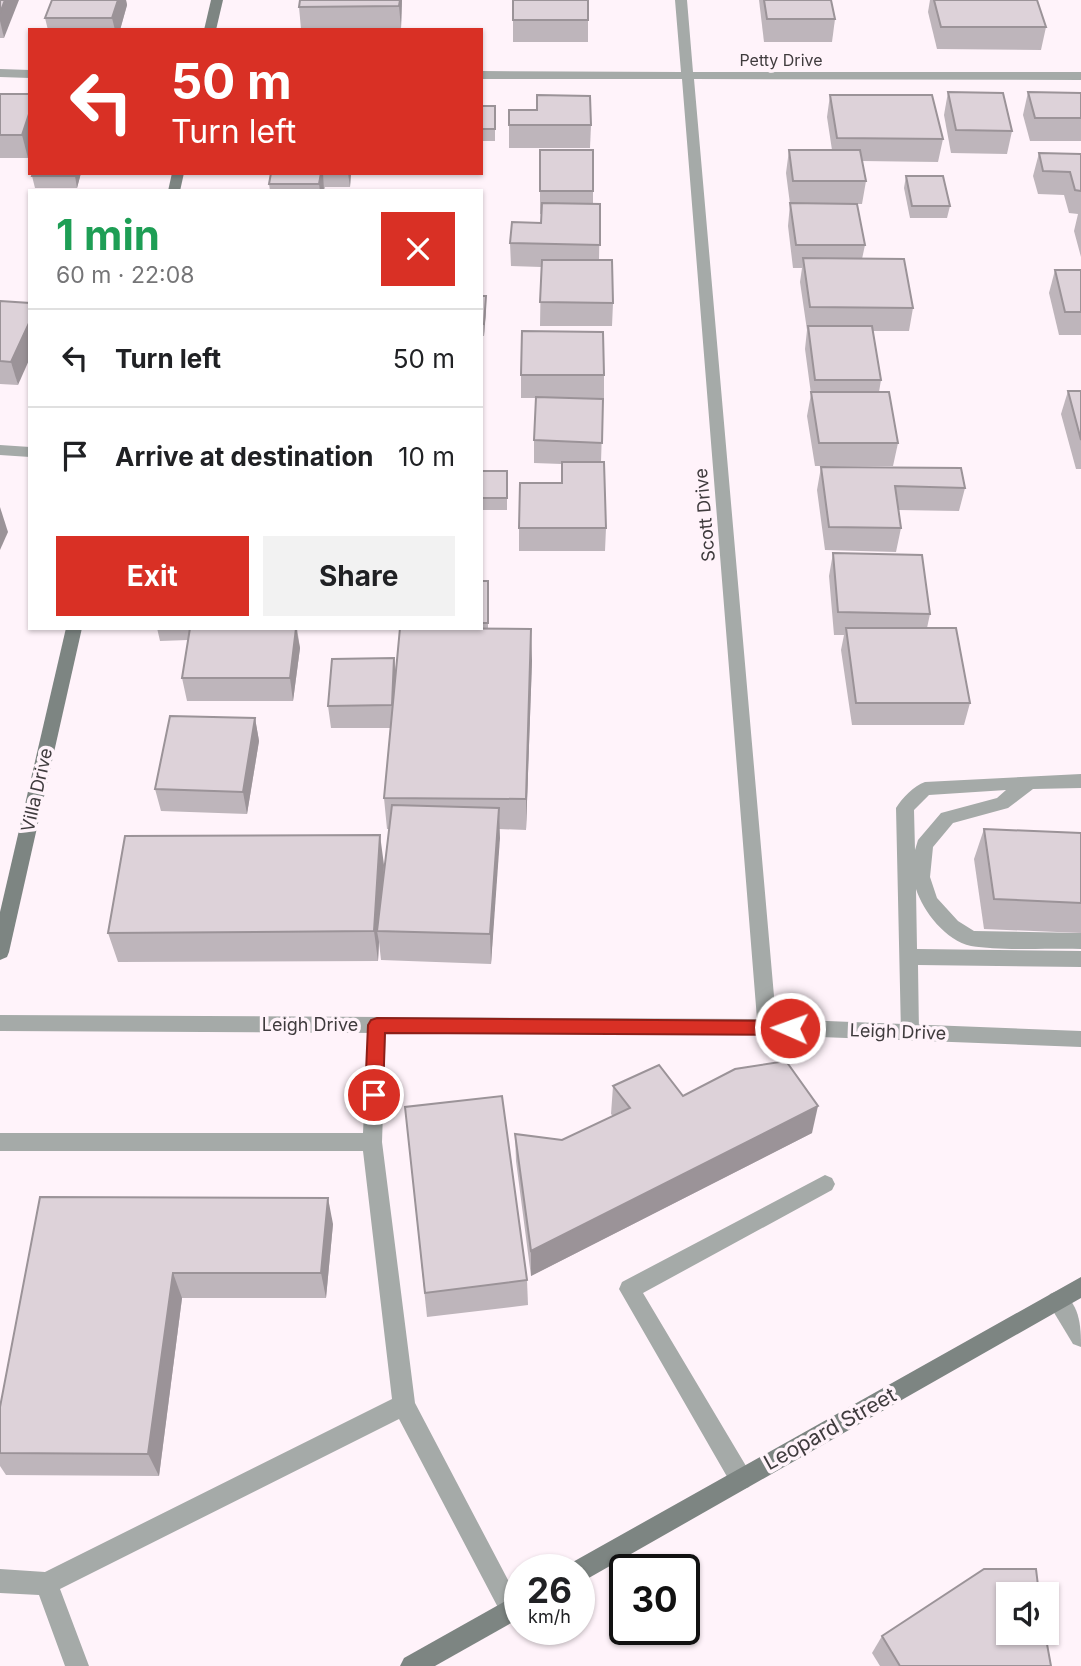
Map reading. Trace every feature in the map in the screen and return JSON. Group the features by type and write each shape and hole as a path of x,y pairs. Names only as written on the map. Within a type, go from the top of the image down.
{"main road":[{"path":"211,28 217,0"},
{"name":"Villa Drive","path":"0,952 74,630"},
{"name":"Leopard Street","path":"595,1562 1081,1287"},
{"path":"412,1666 504,1613"}],"street":[{"name":"Scott Drive","path":"681,0 766,1027"},
{"path":"0,74 28,74"},
{"name":"Petty Drive","path":"483,75 1081,76"},
{"path":"0,450 28,452"},
{"path":"911,1032 905,807 925,789 1081,781"},
{"path":"1029,782 1002,803 947,818 924,845 921,877 929,902 952,926 971,938 1081,941"},
{"path":"907,957 1081,959"},
{"name":"Leigh Drive","path":"0,1023 766,1027 1081,1039"},
{"path":"377,1025 372,1142 404,1405 504,1587"},
{"path":"0,1142 372,1142"},
{"path":"741,1479 629,1289 825,1184"},
{"path":"1057,1301 1081,1337"},
{"path":"0,1581 46,1584 404,1405"},
{"path":"46,1584 77,1666"}],"building":[{"path":"0,0 5,0 0,13"},
{"path":"52,0 118,0 112,18 45,18"},
{"path":"300,0 400,0 399,6 299,7"},
{"path":"513,0 588,0 588,20 513,20"},
{"path":"764,0 831,0 835,19 767,19"},
{"path":"934,0 1037,0 1046,27 941,27"},
{"path":"948,92 1003,93 1012,131 956,130"},
{"path":"1028,92 1081,93 1081,118 1035,118"},
{"path":"0,94 28,94 28,117 22,135 0,135"},
{"path":"537,95 590,96 591,125 509,125 509,110 537,110"},
{"path":"830,95 932,95 943,139 837,138"},
{"path":"483,106 495,106 495,129 483,129"},
{"path":"540,150 593,150 593,191 540,191"},
{"path":"789,150 860,150 866,181 793,181"},
{"path":"1039,153 1081,154 1081,191 1075,190 1070,172 1043,171"},
{"path":"32,175 75,175 75,176"},
{"path":"271,175 321,175 319,184 269,184"},
{"path":"906,176 943,176 950,206 912,206"},
{"path":"542,203 600,204 600,245 510,243 512,222 541,223"},
{"path":"790,203 857,204 865,245 796,245"},
{"path":"803,258 904,259 913,308 810,307"},
{"path":"542,260 612,260 613,303 540,302"},
{"path":"1055,270 1081,270 1081,312 1065,312"},
{"path":"483,296 486,296 484,324"},
{"path":"0,301 28,303 28,325 11,362 0,361"},
{"path":"808,326 872,326 881,380 815,380"},
{"path":"522,331 603,332 604,375 521,375"},
{"path":"1068,391 1081,391 1081,440"},
{"path":"811,392 889,392 898,443 819,443"},
{"path":"536,397 603,399 602,443 534,440"},
{"path":"562,462 604,462 606,528 519,528 520,483 562,483"},
{"path":"821,467 961,468 965,488 895,486 901,528 829,527"},
{"path":"483,471 507,471 507,498 483,498"},
{"path":"833,553 922,555 930,614 838,612"},
{"path":"483,581 488,581 488,623 483,623"},
{"path":"846,628 956,628 970,703 856,703"},
{"path":"531,629 526,799 384,798 400,630"},
{"path":"190,630 296,630 290,678 182,678"},
{"path":"394,658 392,705 328,706 332,659"},
{"path":"170,716 255,718 243,792 155,789"},
{"path":"392,805 499,808 490,934 377,931"},
{"path":"984,829 1081,833 1081,903 994,899"},
{"path":"380,835 374,931 108,933 125,836"},
{"path":"786,1061 818,1106 531,1251 515,1134 562,1140 630,1108 613,1086 659,1065 683,1096 735,1069"},
{"path":"502,1096 527,1280 425,1293 405,1107"},
{"path":"40,1197 328,1198 321,1273 173,1273 148,1454 0,1453 0,1407"},
{"path":"984,1569 1036,1569 1038,1582 996,1582 996,1645 1047,1645 1051,1666 900,1666 882,1636"}],"route":[{"path":"374,1095 377,1025 790,1028"}]}
